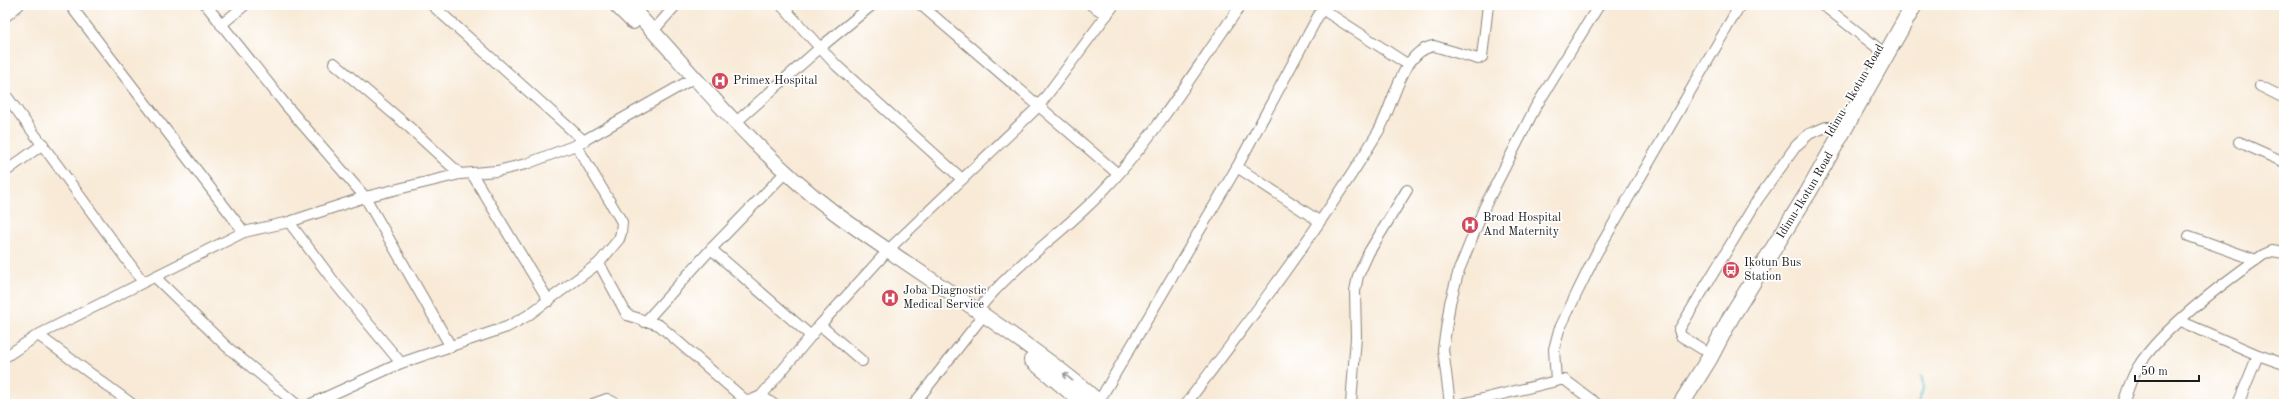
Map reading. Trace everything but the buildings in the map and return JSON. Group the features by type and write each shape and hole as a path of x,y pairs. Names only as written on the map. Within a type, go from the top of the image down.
{"main road":[{"path":"616,5 733,133 780,178 885,254 978,316 1042,356 1100,403"},
{"path":"629,5 735,123 812,200"},
{"name":"Idimu - Ikotun Road","path":"1671,404 1879,49 1896,28 1904,5"},
{"name":"Idimu-Ikotun Road","path":"1685,401 1731,317 1813,184 1896,28 1914,5"},
{"path":"978,316 1084,404"}],"street":[{"path":"5,17 19,5"},
{"path":"70,5 244,232"},
{"path":"206,5 285,104 365,197 451,347"},
{"path":"221,25 245,5"},
{"path":"311,404 401,363 506,327 549,301 599,263 619,239 621,234 622,222 580,143 432,5"},
{"path":"653,31 676,5"},
{"path":"781,5 821,47 836,66 962,179"},
{"path":"735,123 821,47 872,5"},
{"path":"921,5 1038,107 1118,174"},
{"path":"1091,5 1107,16"},
{"path":"599,263 624,312 631,318 654,323 663,329 744,399 749,401 762,396 820,325 885,254 1038,107 1114,5"},
{"path":"914,404 978,316 997,287 1101,194 1118,174 1149,136 1241,5"},
{"path":"1186,404 1242,330 1319,221 1379,130 1408,64 1429,47 1434,46 1478,59 1482,56 1488,5"},
{"path":"1450,404 1443,349 1450,303 1459,270 1485,206 1535,108 1599,5"},
{"path":"1556,380 1554,349 1559,330 1596,254 1740,5"},
{"path":"1823,5 1879,49"},
{"path":"1100,403 1238,167 1323,7 1408,64"},
{"path":"334,63 409,127 460,174"},
{"path":"5,357 38,335 143,282 156,278 244,232 289,222 365,197 460,174 497,171 526,164 580,143 686,82"},
{"path":"2260,86 2284,98"},
{"path":"5,94 143,282"},
{"path":"1702,349 1681,336 1679,330 1758,199 1796,146 1809,134 1826,127 1834,127"},
{"path":"2239,142 2284,162"},
{"path":"5,172 42,144"},
{"path":"1238,167 1319,221"},
{"path":"472,174 549,301"},
{"path":"645,322 711,249 780,178"},
{"path":"1351,404 1356,337 1355,291 1358,276 1369,252 1407,190"},
{"path":"289,222 338,287 401,363"},
{"path":"2189,236 2256,260"},
{"path":"711,249 811,336"},
{"path":"2124,404 2138,367 2156,344 2180,321 2256,260 2272,251 2284,253"},
{"path":"156,278 226,346 296,404"},
{"path":"2180,321 2258,355 2284,364"},
{"path":"820,325 862,361"},
{"path":"38,335 132,404"},
{"path":"2238,404 2258,355"},
{"path":"1462,404 1556,380 1565,380 1597,404"},
{"path":"762,396 773,404"},
{"path":"593,404 607,399 617,404"}],"waterway":[{"path":"1918,404 1923,388 1922,377"}],"place":[{"name":"Primex Hospital","path":"720,81"},
{"name":"Broad Hospital And Maternity","path":"1470,225"},
{"name":"Ikotun Bus Station","path":"1731,270"},
{"name":"Joba Diagnostic Medical Service","path":"890,298"}]}
